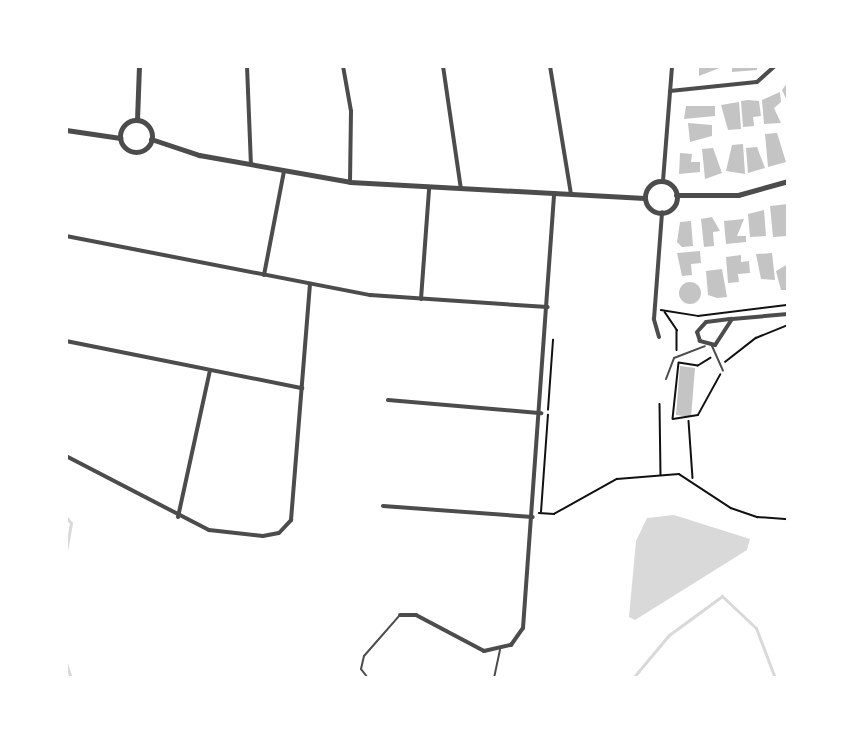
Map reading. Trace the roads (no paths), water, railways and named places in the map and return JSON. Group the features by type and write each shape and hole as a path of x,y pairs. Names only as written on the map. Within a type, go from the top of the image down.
{"street":[{"path":"137,120 139,66"},
{"path":"248,66 251,165"},
{"path":"343,66 351,111 350,182"},
{"path":"443,66 461,189"},
{"path":"550,66 571,194"},
{"path":"672,66 663,181 676,195 738,195 788,181"},
{"path":"670,91 758,82 775,66"},
{"path":"120,138 124,125 137,120"},
{"path":"137,120 149,128 151,139"},
{"path":"66,130 120,138 133,152 151,139"},
{"path":"151,139 171,149 350,182 429,189 645,198"},
{"path":"264,275 284,171"},
{"path":"663,181 650,185 645,198 651,209 662,212 672,208 676,195"},
{"path":"421,299 429,189"},
{"path":"400,615 416,615 484,651 500,650 519,638 523,628 541,413 554,193"},
{"path":"659,337 654,319 662,212"},
{"path":"66,236 310,284 421,299 548,307"},
{"path":"66,456 178,516 230,534 273,536 287,527 302,388 310,284"},
{"path":"732,319 712,346 705,346 698,337 703,324 732,319 788,314"},
{"path":"66,341 302,388"},
{"path":"178,516 210,370"},
{"path":"388,400 541,413"},
{"path":"383,506 533,517"}],"lane":[{"path":"666,379 674,358 705,346"},
{"path":"712,346 714,357 723,371"},
{"path":"368,678 361,669 364,656 400,615"},
{"path":"494,678 500,650"}],"waterway":[{"path":"66,517 71,523 66,550"},
{"path":"633,678 669,635 722,596 756,628 775,678"},
{"path":"66,663 71,678"}]}
